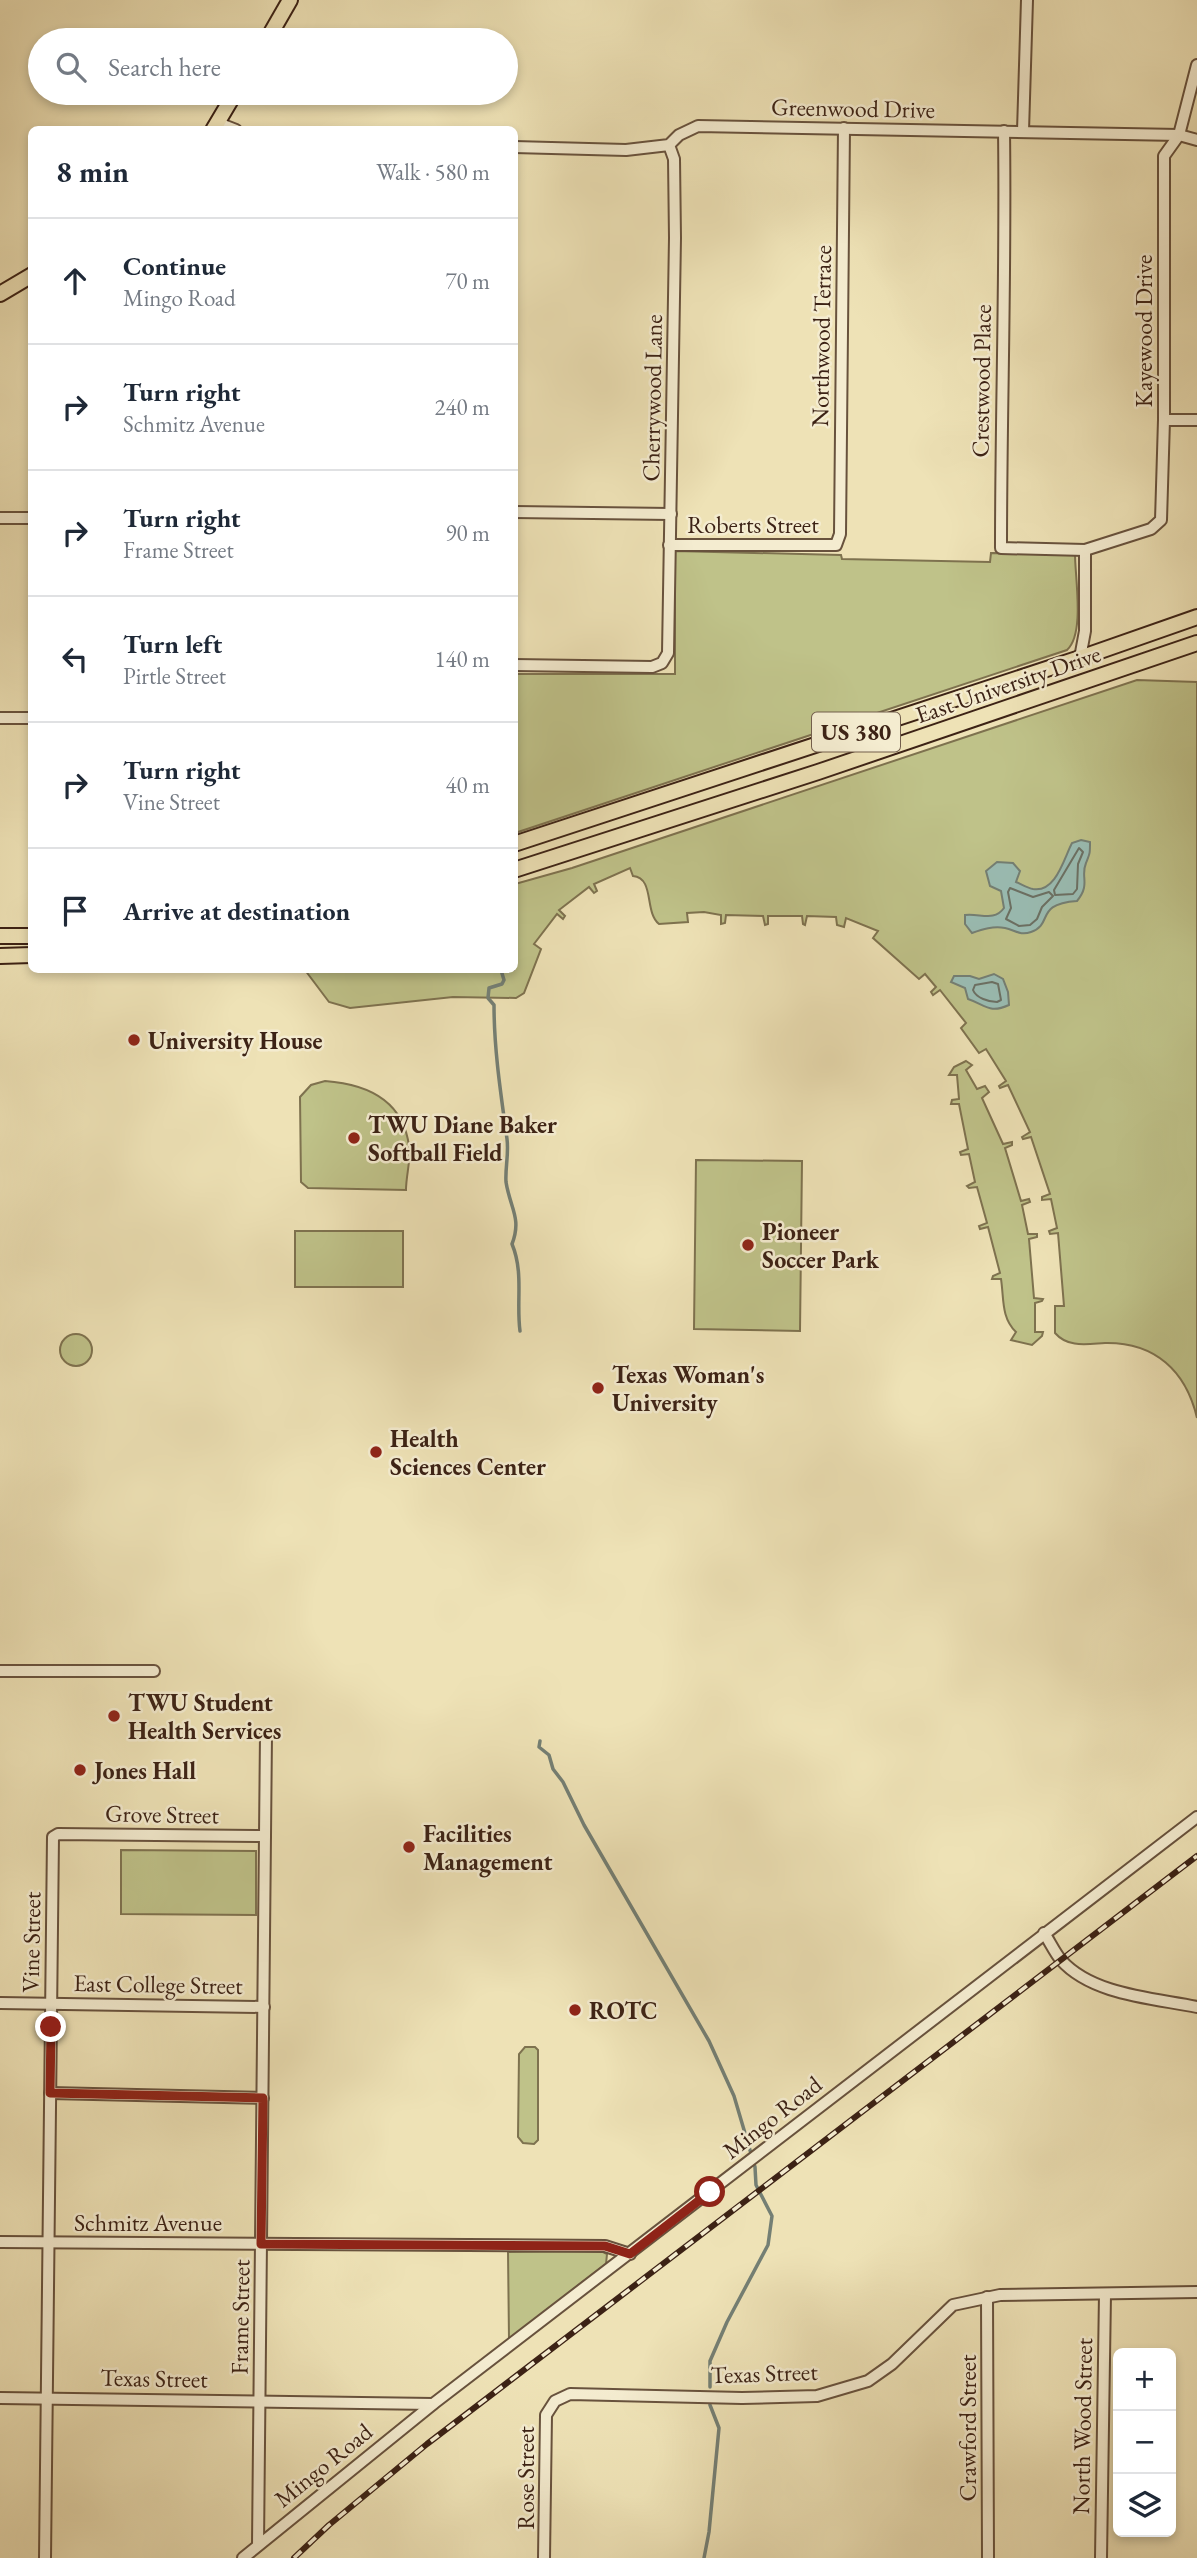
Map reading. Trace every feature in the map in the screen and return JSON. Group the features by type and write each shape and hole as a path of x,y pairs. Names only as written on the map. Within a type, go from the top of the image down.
{"main road":[{"path":"274,28 290,0"},
{"path":"215,126 228,105"},
{"path":"0,294 28,277"},
{"name":"East University Drive","path":"518,843 1197,617"},
{"name":"East University Drive","path":"518,869 818,772 1197,643"},
{"path":"0,936 28,936"},
{"path":"0,956 28,955"}],"street":[{"path":"1023,131 1027,0"},
{"name":"Kayewood Drive","path":"1085,550 1151,529 1161,520 1164,420 1164,156 1179,135 1197,65"},
{"name":"Greenwood Drive","path":"518,147 626,150 669,145 680,135 698,126 1179,135 1197,140"},
{"name":"Northwood Terrace","path":"836,545 840,534 844,128"},
{"name":"Crestwood Place","path":"1004,131 1001,548 1085,550"},
{"name":"Cherrywood Lane","path":"518,665 652,667 662,663 668,653 675,238 674,159 669,145"},
{"path":"1164,420 1197,421"},
{"name":"Roberts Street","path":"518,512 671,513"},
{"path":"0,518 28,518"},
{"name":"Roberts Street","path":"669,545 836,545"},
{"path":"1080,658 1085,631 1085,550"},
{"path":"0,718 28,718"},
{"path":"0,1671 154,1671"},
{"name":"Frame Street","path":"258,2545 266,1734"},
{"name":"Mingo Road","path":"246,2557 433,2404 1197,1817"},
{"name":"Grove Street","path":"58,1833 265,1836"},
{"name":"Vine Street","path":"45,2558 53,1837 58,1833"},
{"path":"1044,1933 1061,1960 1086,1981 1112,1990 1197,2007"},
{"name":"East College Street","path":"0,2003 264,2007"},
{"path":"50,2093 263,2098"},
{"name":"Schmitz Avenue","path":"0,2242 605,2246 630,2254"},
{"name":"Texas Street","path":"555,2401 570,2394 742,2398 817,2396 868,2381 892,2364 953,2305 1000,2295 1197,2292"},
{"name":"North Wood Street","path":"1101,2558 1105,2294"},
{"name":"Crawford Street","path":"987,2297 988,2558"},
{"name":"Texas Street","path":"0,2398 433,2404"},
{"name":"Rose Street","path":"544,2558 546,2415 555,2401"}],"green space":[{"path":"675,551 841,555 842,559 990,562 991,553 1075,554 1078,605 1076,632 1067,650 518,832 518,674 675,674"},
{"path":"1137,680 1197,682 1197,1418 1185,1386 1166,1362 1153,1354 1123,1344 1072,1343 1055,1333 1055,1306 1064,1306 1058,1233 1050,1234 1049,1231 1057,1228 1051,1199 1042,1200 1042,1197 1050,1194 1031,1137 1022,1137 1030,1132 1008,1085 1000,1088 1006,1081 986,1049 979,1053 961,1028 966,1023 940,990 933,995 931,992 936,987 925,974 919,979 873,938 878,931 846,918 844,927 837,925 836,917 807,916 805,925 802,916 768,916 768,924 765,925 763,916 726,915 725,923 721,924 721,915 704,912 687,913 688,922 659,924 654,919 644,883 633,876 630,868 594,884 597,891 594,893 589,887 559,910 565,916 563,919 557,914 534,944 541,949 524,993 516,998 453,997 350,1008 329,1002 307,973 518,973 518,883 572,868"},
{"path":"966,1061 972,1065 966,1070 977,1089 985,1086 989,1092 982,1098 1003,1144 1012,1142 1012,1145 1005,1148 1021,1201 1029,1199 1030,1202 1022,1205 1028,1234 1037,1234 1037,1237 1029,1239 1034,1298 1043,1299 1035,1303 1035,1332 1043,1332 1032,1345 1011,1340 1016,1332 1005,1314 1001,1279 992,1279 1000,1273 988,1227 980,1229 979,1226 987,1223 977,1187 967,1186 975,1182 969,1154 961,1155 960,1152 968,1149 959,1104 951,1104 952,1100 959,1099 957,1075 949,1075 954,1067"},
{"name":"TWU Diane Baker Softball Field","path":"325,1081 355,1086 380,1097 391,1106 405,1130 409,1146 406,1190 308,1188 301,1182 300,1097 311,1085"},
{"name":"Pioneer Soccer Park","path":"696,1160 802,1161 800,1331 694,1329"},
{"path":"295,1231 403,1231 403,1287 295,1287"},
{"path":"76,1334 87,1339 92,1350 87,1361 76,1366 65,1361 60,1350 65,1339"},
{"path":"121,1850 256,1851 256,1915 121,1914"},
{"path":"525,2047 535,2047 538,2050 538,2140 534,2144 523,2143 518,2137 519,2054"},
{"path":"601,2251 607,2254 606,2264 509,2339 508,2252"}],"water":[{"path":"1081,840 1090,842 1090,851 1084,868 1083,890 1077,901 1055,906 1042,924 1031,932 1021,933 996,927 972,933 965,924 965,915 991,916 1004,908 1001,891 990,886 986,871 997,862 1013,863 1020,871 1016,882 1041,889 1048,886 1058,873 1072,843"},
{"path":"994,974 1003,979 1008,992 1009,1005 997,1009 968,999 965,988 951,982 954,976 979,979"}],"waterway":[{"path":"502,973 502,984 489,988 488,998 494,1005 507,1145 506,1182 516,1220 512,1244 519,1276 520,1331"},
{"path":"540,1741 539,1747 549,1755 553,1769 563,1782 584,1825 709,2041 734,2096 755,2167 756,2185 772,2216 768,2245 727,2322 710,2361 710,2387"},
{"path":"704,2558 719,2428 710,2405"}],"railway":[{"path":"294,2558 329,2525 427,2444 1197,1856"}],"place":[{"name":"University House","path":"134,1040"},
{"name":"TWU Diane Baker Softball Field","path":"354,1138"},
{"name":"Pioneer Soccer Park","path":"748,1245"},
{"name":"Texas Woman's University","path":"598,1388"},
{"name":"Health Sciences Center","path":"376,1452"},
{"name":"TWU Student Health Services","path":"114,1716"},
{"name":"Jones Hall","path":"80,1770"},
{"name":"Facilities Management","path":"409,1847"},
{"name":"ROTC","path":"575,2010"}],"route":[{"path":"51,2027 50,2093 263,2098 261,2244 605,2246 630,2254 710,2192"}]}
